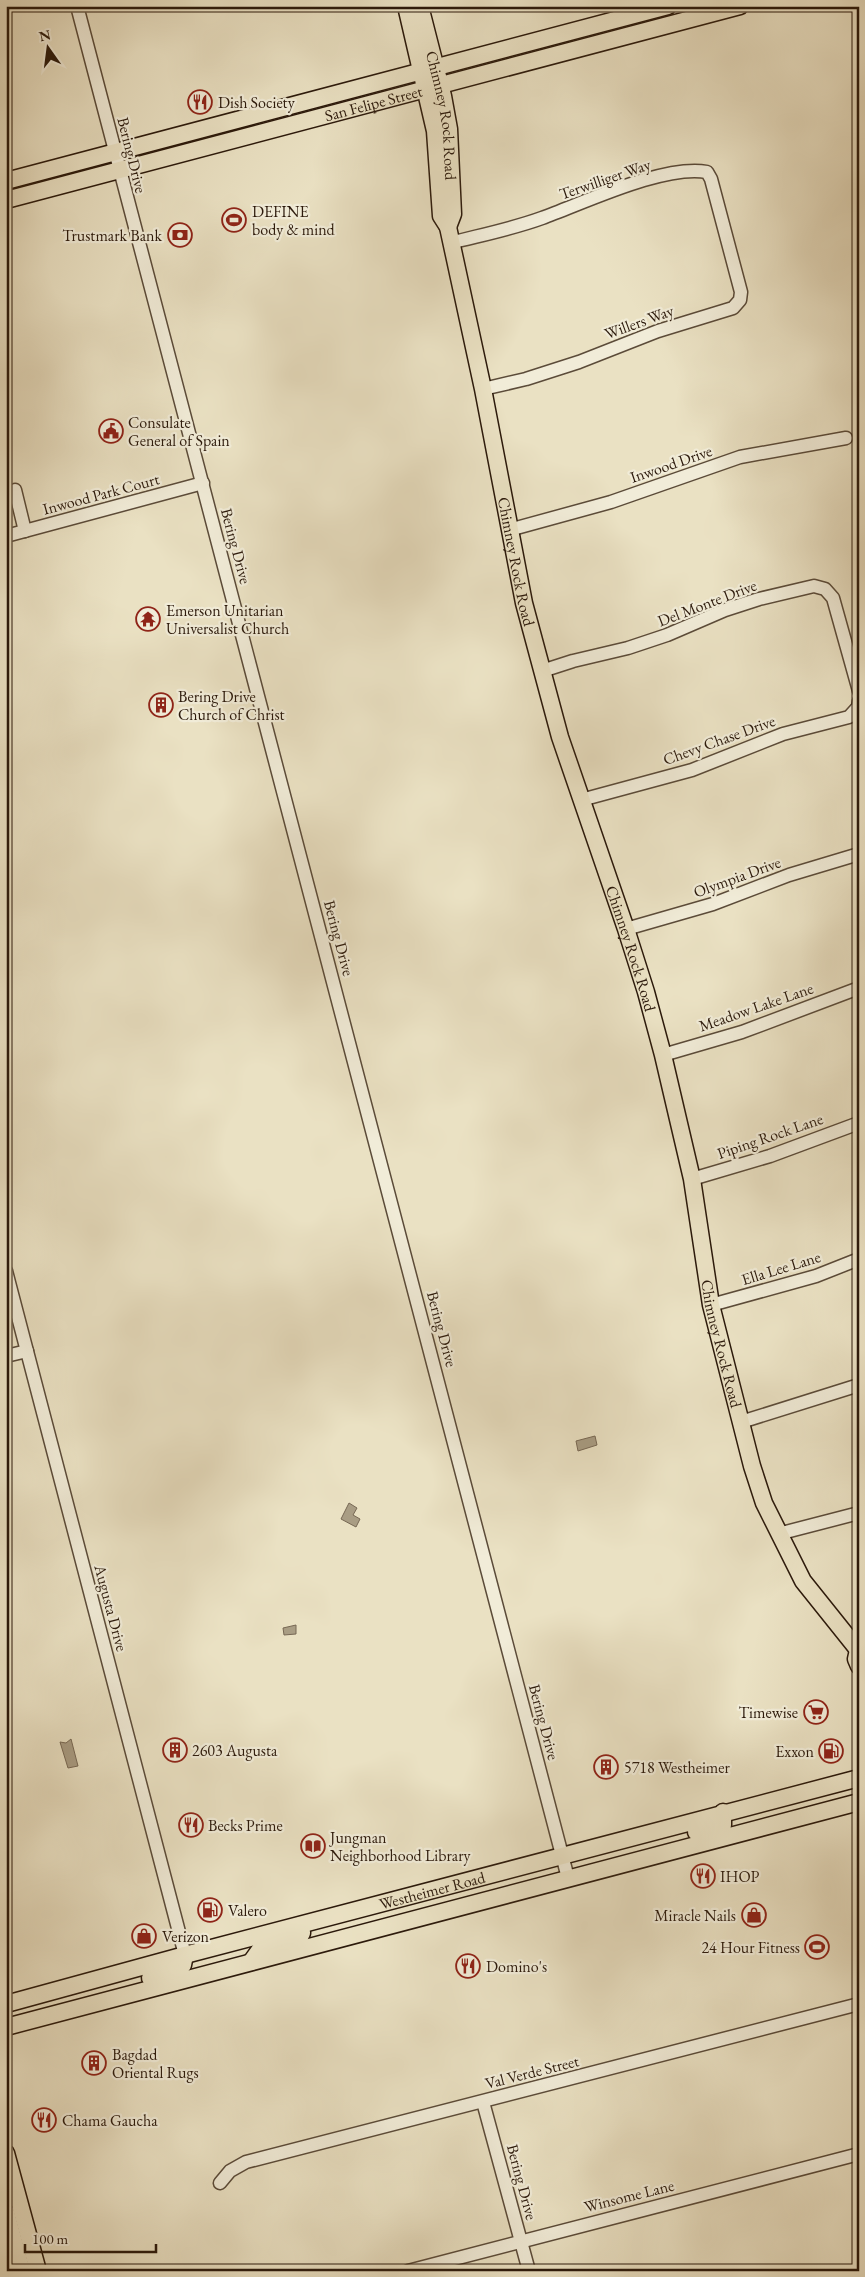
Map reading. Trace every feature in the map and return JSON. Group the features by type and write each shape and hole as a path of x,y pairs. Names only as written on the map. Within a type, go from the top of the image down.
{"main road":[{"name":"Chimney Rock Road","path":"406,6 428,68 450,144 454,214 449,235 483,389 524,603 560,737 626,929 663,1054 692,1178 711,1305 752,1466 764,1503 803,1581 857,1650"},
{"name":"Chimney Rock Road","path":"420,6 428,68"},
{"name":"San Felipe Street","path":"6,181 668,6"},
{"name":"San Felipe Street","path":"6,200 740,6"},
{"path":"610,21 614,40"},
{"name":"Westheimer Road","path":"6,2004 562,1855 727,1807 806,1792 859,1778"},
{"path":"742,1832 740,1825 743,1819 793,1806 806,1792"},
{"name":"Westheimer Road","path":"6,2027 682,1847 859,1802"},
{"path":"682,1847 688,1835 723,1824 727,1807"},
{"path":"315,1946 314,1936 317,1931 369,1916 376,1905"},
{"path":"251,1962 261,1948 300,1937 302,1933 301,1925"},
{"path":"134,1992 138,1981 180,1969 185,1955"},
{"path":"6,2153 11,2190 38,2271"},
{"path":"6,2212 22,2271"}],"street":[{"name":"Bering Drive","path":"77,6 568,1878"},
{"name":"Terwilliger Way","path":"449,235 542,218 639,182 678,172 697,170 707,172 712,179 727,236"},
{"name":"Willers Way","path":"483,389 526,379 579,362 658,330 733,308 740,300 741,292 727,236"},
{"name":"Inwood Drive","path":"509,530 611,502 740,457 846,438"},
{"name":"Inwood Park Court","path":"6,536 203,483"},
{"path":"15,490 25,531"},
{"name":"Del Monte Drive","path":"542,671 573,661 628,648 668,635 726,610 760,599 814,586 825,589 833,598 859,692"},
{"name":"Chevy Chase Drive","path":"581,800 692,770 784,734 849,717 858,707 859,702"},
{"name":"Olympia Drive","path":"626,929 713,904 789,875 859,854"},
{"name":"Meadow Lake Lane","path":"663,1054 742,1032 859,988"},
{"name":"Piping Rock Lane","path":"692,1178 770,1156 859,1123"},
{"name":"Ella Lee Lane","path":"711,1305 816,1276 859,1259"},
{"name":"Augusta Drive","path":"6,1271 185,1955"},
{"path":"6,1356 27,1351"},
{"path":"741,1422 859,1385"},
{"path":"778,1534 859,1512"},
{"name":"Val Verde Street","path":"220,2183 230,2171 246,2162 859,2004"},
{"name":"Bering Drive","path":"483,2102 529,2271"},
{"name":"Winsome Lane","path":"408,2271 859,2154"}],"shaded area":[{"path":"595,1436 597,1445 578,1451 576,1441"},
{"path":"349,1503 357,1508 353,1515 360,1519 356,1527 341,1519"},
{"path":"296,1625 296,1634 284,1635 283,1628"},
{"path":"71,1739 78,1766 68,1768 60,1742 66,1743"}],"place":[{"name":"Dish Society","path":"200,102"},
{"name":"DEFINE body & mind","path":"234,220"},
{"name":"Trustmark Bank","path":"180,235"},
{"name":"Consulate General of Spain","path":"111,431"},
{"name":"Emerson Unitarian Universalist Church","path":"148,619"},
{"name":"Bering Drive Church of Christ","path":"161,705"},
{"name":"Timewise","path":"816,1712"},
{"name":"2603 Augusta","path":"175,1750"},
{"name":"Exxon","path":"831,1751"},
{"name":"5718 Westheimer","path":"606,1767"},
{"name":"Becks Prime","path":"191,1825"},
{"name":"Jungman Neighborhood Library","path":"313,1846"},
{"name":"IHOP","path":"703,1876"},
{"name":"Valero","path":"210,1910"},
{"name":"Miracle Nails","path":"754,1915"},
{"name":"Verizon","path":"144,1936"},
{"name":"24 Hour Fitness","path":"817,1947"},
{"name":"Domino's","path":"468,1966"},
{"name":"Bagdad Oriental Rugs","path":"94,2063"},
{"name":"Chama Gaucha","path":"44,2120"}]}
